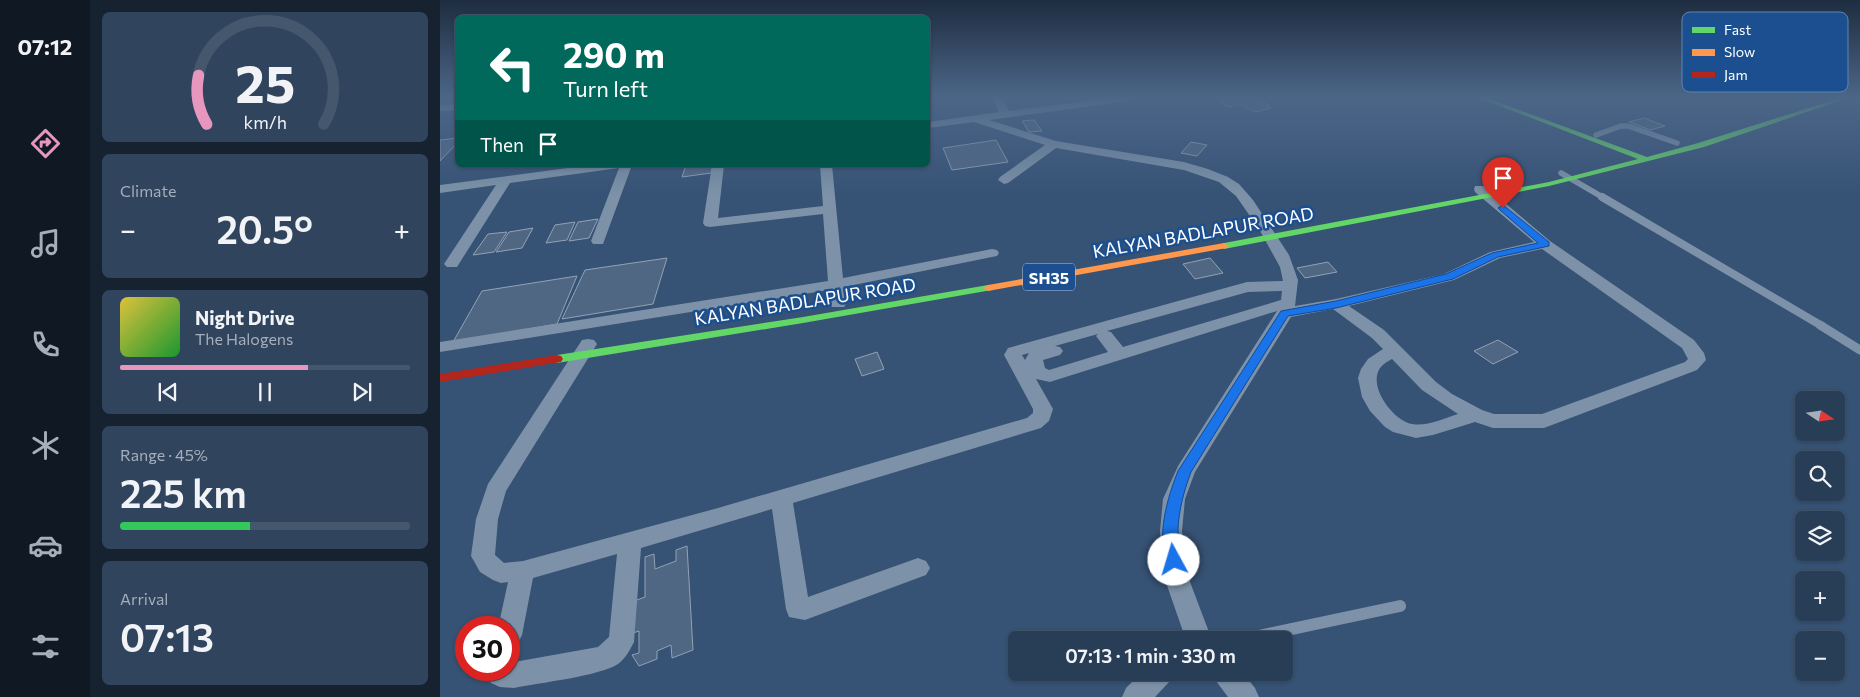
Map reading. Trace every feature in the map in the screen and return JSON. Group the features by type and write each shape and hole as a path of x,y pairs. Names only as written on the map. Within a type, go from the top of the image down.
{"main road":[{"path":"1573,131 1645,156"},
{"path":"1584,131 1645,156"},
{"name":"KALYAN BADLAPUR ROAD","path":"440,369 804,315 1270,234 1484,193 1572,179 1645,156 1677,143 1720,131"},
{"name":"KALYAN BADLAPUR ROAD","path":"1484,193 1561,172 1701,145 1745,131"},
{"name":"KALYAN BADLAPUR ROAD","path":"804,315 838,304 1270,234"},
{"name":"KALYAN BADLAPUR ROAD","path":"440,378 585,349"}],"street":[{"path":"1011,131 1054,144 1203,171 1234,187 1270,234 1286,262 1290,274 1288,300 1185,471 1174,499 1170,531 1175,574 1196,631"},
{"path":"1004,180 1054,144"},
{"path":"440,189 506,180 567,168 584,167"},
{"path":"598,241 625,167"},
{"path":"718,167 710,223 830,209"},
{"path":"826,167 838,304"},
{"path":"452,264 506,180"},
{"path":"1336,304 1369,327 1429,386 1459,408 1493,421 1544,421 1690,366 1696,360 1695,353 1688,344 1546,244 1484,193"},
{"path":"585,349 496,490 487,519 483,556 488,565 501,573 523,571 630,542 1039,420 1043,410 1013,355 1016,351 1248,287 1288,300 1336,304 1449,277 1495,255 1546,244"},
{"path":"440,347 836,284 992,253"},
{"path":"1217,303 1035,356 1032,363 1041,375 1050,376 1288,300"},
{"path":"1182,313 1196,330"},
{"path":"1104,336 1119,354"},
{"path":"1394,350 1374,363 1369,371 1368,382 1371,393 1382,415 1392,424 1400,429 1423,431 1475,415"},
{"path":"781,498 798,609 805,609 918,568"},
{"path":"520,674 600,659 616,649 621,642 630,542"},
{"path":"513,616 523,571"},
{"path":"1136,697 1152,681"},
{"path":"1232,681 1244,697"}],"lane":[{"path":"1596,135 1608,131"},
{"path":"1641,131 1677,143"},
{"path":"1561,172 1860,350"},
{"path":"1282,631 1400,606"}],"building":[{"path":"455,138 455,145 440,161 440,140"},
{"path":"996,140 1008,162 952,170 943,148"},
{"path":"1191,142 1207,145 1197,156 1181,153"},
{"path":"685,167 712,167 711,173 682,177"},
{"path":"598,219 589,238 569,241 578,222"},
{"path":"575,222 567,240 546,243 555,225"},
{"path":"533,228 522,248 496,252 509,232"},
{"path":"507,232 494,252 473,255 488,234"},
{"path":"667,258 653,304 562,319 585,270"},
{"path":"1210,258 1223,273 1195,279 1183,264"},
{"path":"1328,262 1337,272 1305,278 1297,268"},
{"path":"577,276 557,324 453,342 482,291"},
{"path":"1498,340 1518,352 1493,364 1474,351"},
{"path":"877,352 884,369 862,376 855,359"},
{"path":"687,546 693,650 672,658 671,645 657,651 657,659 639,666 632,655 639,653 639,631 633,633 634,601 645,597 645,557 654,554 655,569 676,561 676,550"}],"traffic: fast":[{"path":"1569,131 1646,159"},
{"path":"1224,246 1549,184 1701,145 1745,131"},
{"path":"557,359 803,320 988,288"}],"traffic: slow":[{"path":"988,288 1224,246"}],"traffic: jam":[{"path":"440,378 557,359"}],"route":[{"path":"1174,560 1170,531 1174,499 1185,471 1285,313 1336,304 1449,277 1495,255 1546,244 1503,208"}]}
